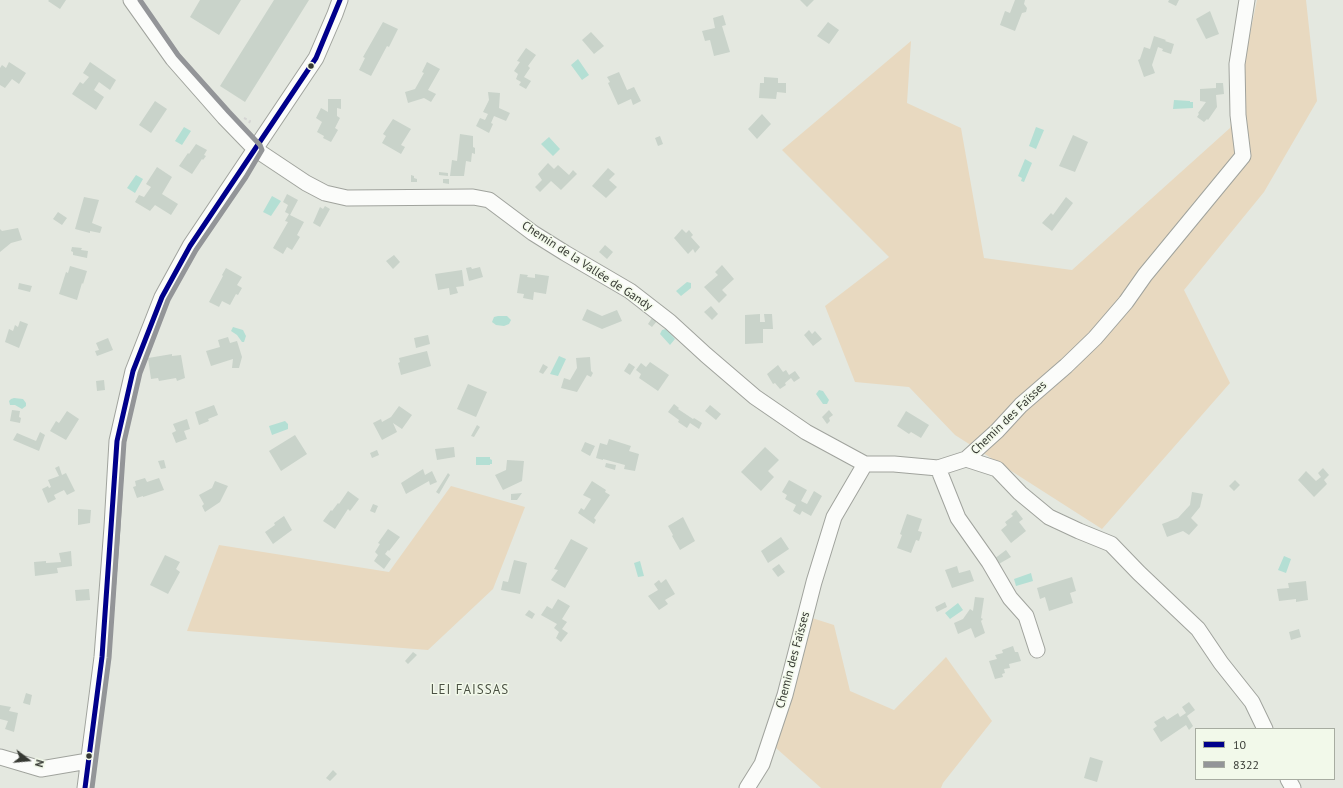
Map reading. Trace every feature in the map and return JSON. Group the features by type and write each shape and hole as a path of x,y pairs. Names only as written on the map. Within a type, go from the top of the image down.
{"street":[{"name":"Chemin de la Vallée de Gandy","path":"130,0 173,60 224,117 255,148 306,183 325,193 346,198 473,197 489,200 533,233 630,291 670,322 755,397 806,432 865,464"},
{"path":"85,788 102,649 117,441 133,371 162,297 190,246 316,58 340,0"},
{"name":"Chemin des Faïsses","path":"747,788 762,764 785,695 814,582 834,517 865,464 894,464 938,468 966,459 997,431 1021,405 1066,366 1095,338 1126,302 1145,275 1243,156 1238,115 1237,64 1247,0"},
{"path":"966,459 997,469 1020,494 1049,517 1111,544 1149,583 1198,629 1221,663 1252,702 1265,728"},
{"path":"938,468 958,518 989,562 1010,598 1026,616 1037,650"},
{"path":"0,757 41,769 88,761"}],"shaded area":[{"path":"1257,0 1306,0 1317,101 1264,192 1184,290 1230,383 1102,529 955,435 909,387 855,382 825,306 889,257 782,150 911,41 907,103 961,128 984,258 1072,270 1230,128"},
{"path":"451,486 525,507 493,589 428,650 187,631 219,545 389,572"},
{"path":"812,618 834,625 850,691 894,710 946,657 992,721 943,783 941,788 821,788 776,748"}],"water":[{"path":"578,59 589,75 582,80 571,65"},
{"path":"1174,100 1193,102 1193,108 1173,109"},
{"path":"184,127 191,131 182,145 175,141"},
{"path":"1036,127 1044,130 1036,149 1029,146"},
{"path":"549,137 560,149 553,156 541,144"},
{"path":"1025,159 1032,163 1024,182 1021,181 1022,178 1018,176"},
{"path":"136,175 143,179 135,193 127,188"},
{"path":"272,196 281,201 271,216 263,212"},
{"path":"687,282 691,283 691,288 681,296 676,291"},
{"path":"507,316 511,320 509,324 504,326 496,325 492,322 494,317"},
{"path":"233,327 243,330 246,336 244,342 242,342 237,335 231,331"},
{"path":"666,329 675,339 670,345 660,334 662,330"},
{"path":"559,356 566,359 558,376 550,374"},
{"path":"819,390 823,391 829,400 827,404 823,404 816,394"},
{"path":"14,398 23,399 26,406 22,409 15,405 10,405 9,401"},
{"path":"285,421 288,424 288,429 272,435 269,426"},
{"path":"476,457 490,457 492,464 476,465"},
{"path":"1284,556 1291,559 1286,573 1278,570"},
{"path":"640,561 644,576 638,577 634,563"},
{"path":"1031,573 1033,581 1016,586 1014,579"},
{"path":"958,603 963,610 950,619 945,613"}],"building":[{"path":"66,0 60,9 48,1"},
{"path":"200,0 241,0 219,35 190,17"},
{"path":"274,0 309,0 245,102 220,86"},
{"path":"800,0 814,0 807,7"},
{"path":"1015,0 1025,0 1024,4 1027,8 1026,12 1022,13 1015,31 1000,25 1005,11 1010,13"},
{"path":"1169,0 1179,0 1176,6 1168,2"},
{"path":"1210,11 1219,34 1206,39 1196,19"},
{"path":"723,15 726,25 722,26 730,52 714,56 710,40 705,41 702,31 715,28 713,18"},
{"path":"383,22 398,29 371,76 359,70 365,58 363,57"},
{"path":"828,22 839,30 829,44 817,36"},
{"path":"591,32 604,46 594,54 582,40"},
{"path":"1154,36 1174,44 1171,54 1162,51 1163,49 1158,47 1152,65 1155,73 1144,77 1138,60 1140,59 1144,47 1150,49"},
{"path":"526,48 536,55 528,66 530,68 524,77 531,81 526,89 519,85 521,82 516,79 518,74 514,71 520,62 517,61"},
{"path":"9,62 26,73 19,84 12,79 5,88 0,85 0,68 2,65 6,68"},
{"path":"90,62 116,80 110,90 99,82 94,90 104,97 96,110 72,94 80,82 83,84 89,77 83,73"},
{"path":"427,62 440,69 428,90 436,94 431,102 424,98 408,103 405,92 415,89 424,73 422,72"},
{"path":"619,72 627,90 634,87 641,101 633,105 631,99 618,105 608,83 610,82 607,77"},
{"path":"764,77 778,78 778,83 786,83 786,93 777,92 776,99 759,98 760,83 764,83"},
{"path":"1216,83 1223,83 1224,94 1216,95 1217,107 1208,120 1207,119 1204,122 1197,117 1199,114 1198,113 1206,102 1200,101 1200,89 1216,88"},
{"path":"488,92 500,93 499,108 510,113 506,121 494,116 491,123 493,124 489,133 476,126 480,118 485,120 488,114 483,112 489,100"},
{"path":"328,99 341,99 341,109 337,108 337,116 340,118 335,128 338,130 331,142 323,138 324,136 317,132 322,122 316,118 321,108 328,112"},
{"path":"155,101 167,109 151,133 139,125"},
{"path":"762,114 771,124 757,139 748,129"},
{"path":"393,119 411,129 401,145 405,147 401,154 382,143 386,136 383,134"},
{"path":"460,134 473,136 473,147 475,148 475,154 472,153 471,162 466,161 464,176 450,176 452,160 457,161"},
{"path":"1073,135 1088,142 1075,172 1059,166"},
{"path":"660,136 663,144 658,146 655,138"},
{"path":"196,144 207,150 204,155 206,156 203,160 202,159 192,174 179,166"},
{"path":"548,163 554,169 558,165 569,175 573,170 577,174 561,190 551,181 540,192 535,187 542,180 538,174"},
{"path":"157,167 172,177 162,194 178,204 171,215 155,205 150,211 135,202 139,195 144,197 151,187 146,184"},
{"path":"608,168 615,174 609,180 617,187 606,198 592,186"},
{"path":"439,172 448,173 448,176 439,175"},
{"path":"411,175 417,179 417,182 411,182"},
{"path":"443,179 449,179 449,184 443,183"},
{"path":"287,194 298,200 290,215 304,222 297,235 300,237 292,250 287,247 283,254 273,248 288,222 285,221 289,214 285,212 288,205 283,202"},
{"path":"84,197 99,200 92,223 102,227 100,233 90,231 90,233 75,229"},
{"path":"1066,197 1073,203 1052,231 1042,223 1051,213 1053,215"},
{"path":"325,206 330,209 320,227 313,223 320,207 323,209"},
{"path":"58,212 67,218 62,225 53,219"},
{"path":"18,228 22,240 11,243 0,252 0,229 2,231"},
{"path":"682,229 686,233 689,230 693,235 691,237 700,247 695,253 693,249 688,254 674,238"},
{"path":"605,245 613,252 607,259 599,252"},
{"path":"72,247 82,248 81,250 88,251 87,258 73,255 73,252 71,251"},
{"path":"394,255 400,262 393,269 386,261"},
{"path":"722,265 734,279 722,290 727,295 719,303 704,287 718,275 715,272"},
{"path":"70,266 87,271 77,300 59,294 66,272 68,273"},
{"path":"471,267 472,269 480,267 483,277 469,281 466,268"},
{"path":"226,268 242,277 237,285 242,288 238,295 236,294 230,305 222,301 219,307 209,302"},
{"path":"462,270 464,286 456,287 458,293 450,295 449,288 438,290 435,274"},
{"path":"520,274 535,278 535,274 549,276 546,294 534,292 533,300 523,298 524,294 517,293"},
{"path":"19,283 32,286 30,292 18,289"},
{"path":"711,306 718,314 712,320 704,312"},
{"path":"587,309 602,316 617,310 622,321 602,329 582,320"},
{"path":"760,314 760,322 765,322 764,314 772,314 773,329 763,329 763,343 745,344 745,315"},
{"path":"652,318 657,321 652,327 648,324"},
{"path":"20,321 28,324 19,348 5,342 9,329 13,331 15,325 18,327"},
{"path":"809,330 812,334 815,331 822,339 813,346 804,335"},
{"path":"428,335 430,344 416,348 414,338"},
{"path":"228,337 230,343 237,341 242,357 239,368 232,368 233,359 211,366 206,351 220,347 218,340"},
{"path":"108,338 113,350 97,356 95,351 99,350 96,343"},
{"path":"427,351 431,366 401,375 398,363 400,362 399,358"},
{"path":"172,354 172,356 181,355 185,378 177,381 176,378 159,381 158,378 151,379 148,358"},
{"path":"590,357 591,371 593,373 591,377 587,375 577,392 561,388 564,378 570,380 577,368 576,358"},
{"path":"650,362 669,375 658,391 639,378 641,374 636,370 641,363 646,367"},
{"path":"629,363 635,367 630,375 624,371"},
{"path":"543,364 548,367 543,374 539,372"},
{"path":"778,365 783,372 786,370 789,375 795,371 800,378 794,382 791,378 785,383 786,385 780,389 775,383 773,384 767,374"},
{"path":"104,380 105,390 97,391 96,381"},
{"path":"468,384 487,392 476,417 457,409"},
{"path":"674,404 679,408 678,409 702,423 699,429 690,423 687,428 678,422 679,420 668,412"},
{"path":"214,405 218,415 199,425 195,412"},
{"path":"710,405 721,414 716,420 705,411"},
{"path":"399,406 412,415 402,429 393,423 397,432 382,440 373,423 381,419 382,422 391,417"},
{"path":"12,410 20,411 20,423 10,421"},
{"path":"829,410 833,415 829,418 830,421 827,424 822,417"},
{"path":"67,411 79,419 66,440 50,431 56,421 59,423"},
{"path":"906,411 929,425 921,438 911,432 909,434 897,426"},
{"path":"187,419 190,429 184,431 187,439 176,443 172,433 176,431 173,424"},
{"path":"477,425 480,427 474,437 471,436"},
{"path":"40,432 45,435 39,451 13,440 17,433 36,441"},
{"path":"295,435 307,454 281,471 269,451"},
{"path":"609,439 631,446 629,451 639,454 635,471 624,469 625,465 596,458 600,443 607,445"},
{"path":"585,442 595,446 590,456 581,451"},
{"path":"454,447 455,457 437,460 435,449"},
{"path":"765,447 779,460 768,471 774,477 761,491 741,472"},
{"path":"377,450 379,455 372,458 370,453"},
{"path":"164,460 166,468 161,469 158,461"},
{"path":"507,460 524,461 522,481 503,490 495,475 506,470"},
{"path":"606,463 616,465 615,470 605,467"},
{"path":"59,466 62,475 66,473 75,491 67,495 64,490 54,495 56,499 48,503 42,489 48,486 49,488 51,487 48,480 59,476 55,468"},
{"path":"1323,468 1329,475 1324,480 1327,484 1314,497 1298,480 1306,471 1316,481 1321,477 1318,473"},
{"path":"423,469 425,475 432,471 437,482 430,485 429,481 406,494 401,483"},
{"path":"448,473 450,475 439,494 436,492"},
{"path":"145,478 147,482 159,478 164,490 137,498 133,487 136,486 135,481"},
{"path":"789,480 807,490 801,501 807,504 814,491 822,496 811,516 802,511 800,515 793,511 796,505 785,499 787,495 782,492"},
{"path":"1235,480 1240,485 1234,491 1229,486"},
{"path":"215,481 228,486 220,502 205,512 202,506 204,504 199,495 212,488"},
{"path":"592,481 606,490 605,492 610,495 594,518 596,520 594,524 578,513 581,508 584,510 591,499 583,495"},
{"path":"348,491 359,499 350,511 348,509 335,529 323,521 331,510 332,511 338,503 339,504"},
{"path":"1192,492 1203,494 1200,507 1191,518 1198,525 1189,535 1183,531 1167,537 1162,524 1178,518 1190,505"},
{"path":"522,493 517,500 511,500 511,494"},
{"path":"373,504 378,506 375,513 370,511"},
{"path":"78,509 91,510 90,523 78,525"},
{"path":"1016,510 1023,519 1019,522 1026,531 1011,543 1001,530 1007,525 1005,522 1013,516 1011,514"},
{"path":"907,514 922,519 918,531 922,532 919,541 916,540 911,553 897,548"},
{"path":"284,516 292,530 273,544 265,532"},
{"path":"683,517 695,541 680,550 668,526"},
{"path":"388,529 400,537 385,554 391,559 384,569 374,561 378,555 375,552 380,544 378,543"},
{"path":"781,537 789,549 768,563 761,551"},
{"path":"571,539 588,548 565,588 551,580 558,570 554,569"},
{"path":"1006,550 1011,557 997,565 994,559"},
{"path":"71,551 72,566 57,568 58,573 35,576 34,562 61,562 59,553"},
{"path":"165,555 180,562 176,569 180,572 168,594 150,585"},
{"path":"514,560 527,563 520,594 501,590 503,581 508,582"},
{"path":"779,564 785,572 778,577 772,569"},
{"path":"957,566 959,573 970,570 974,581 952,588 945,570"},
{"path":"1072,577 1076,591 1070,593 1073,603 1049,611 1045,597 1040,599 1037,588"},
{"path":"666,579 675,594 665,600 668,604 659,610 648,596 658,590 654,584 659,580 661,583"},
{"path":"1306,581 1308,600 1296,602 1296,599 1279,601 1277,589 1289,588 1288,583"},
{"path":"89,589 90,600 76,601 75,590"},
{"path":"975,597 984,598 981,618 983,619 981,621 985,633 975,638 971,628 958,634 954,623 963,619 970,609 973,611"},
{"path":"558,599 570,606 562,619 567,622 562,629 568,633 561,642 556,638 559,632 554,628 557,624 541,615 547,606 552,609"},
{"path":"945,602 947,607 937,612 935,607"},
{"path":"529,610 535,614 532,619 525,615"},
{"path":"1299,629 1301,637 1291,640 1289,632"},
{"path":"1013,646 1015,652 1018,652 1021,661 1009,664 1010,668 1004,669 1005,673 1002,674 1003,677 995,679 989,661 997,659 995,655 1003,653 1002,650"},
{"path":"413,652 417,655 408,664 405,661"},
{"path":"26,693 32,695 30,705 23,703"},
{"path":"1189,702 1195,710 1187,716 1193,726 1189,730 1186,725 1161,742 1153,729 1157,726 1154,722 1164,716 1167,720 1178,713 1180,717 1186,713 1182,707"},
{"path":"0,705 11,707 9,711 18,713 14,732 5,729 8,721 0,719"},
{"path":"1090,757 1103,761 1097,782 1084,778"},
{"path":"333,770 337,774 330,781 326,778"}],"transit line":[{"name":"8322","path":"92,788 109,658 124,442 140,373 168,300 196,250 246,177 262,150 260,145 178,55 140,0"},
{"name":"10","path":"85,788 102,657 117,441 133,371 162,297 190,246 316,58 340,0"}],"district":[{"name":"LEI FAISSAS","path":"470,690"}]}
